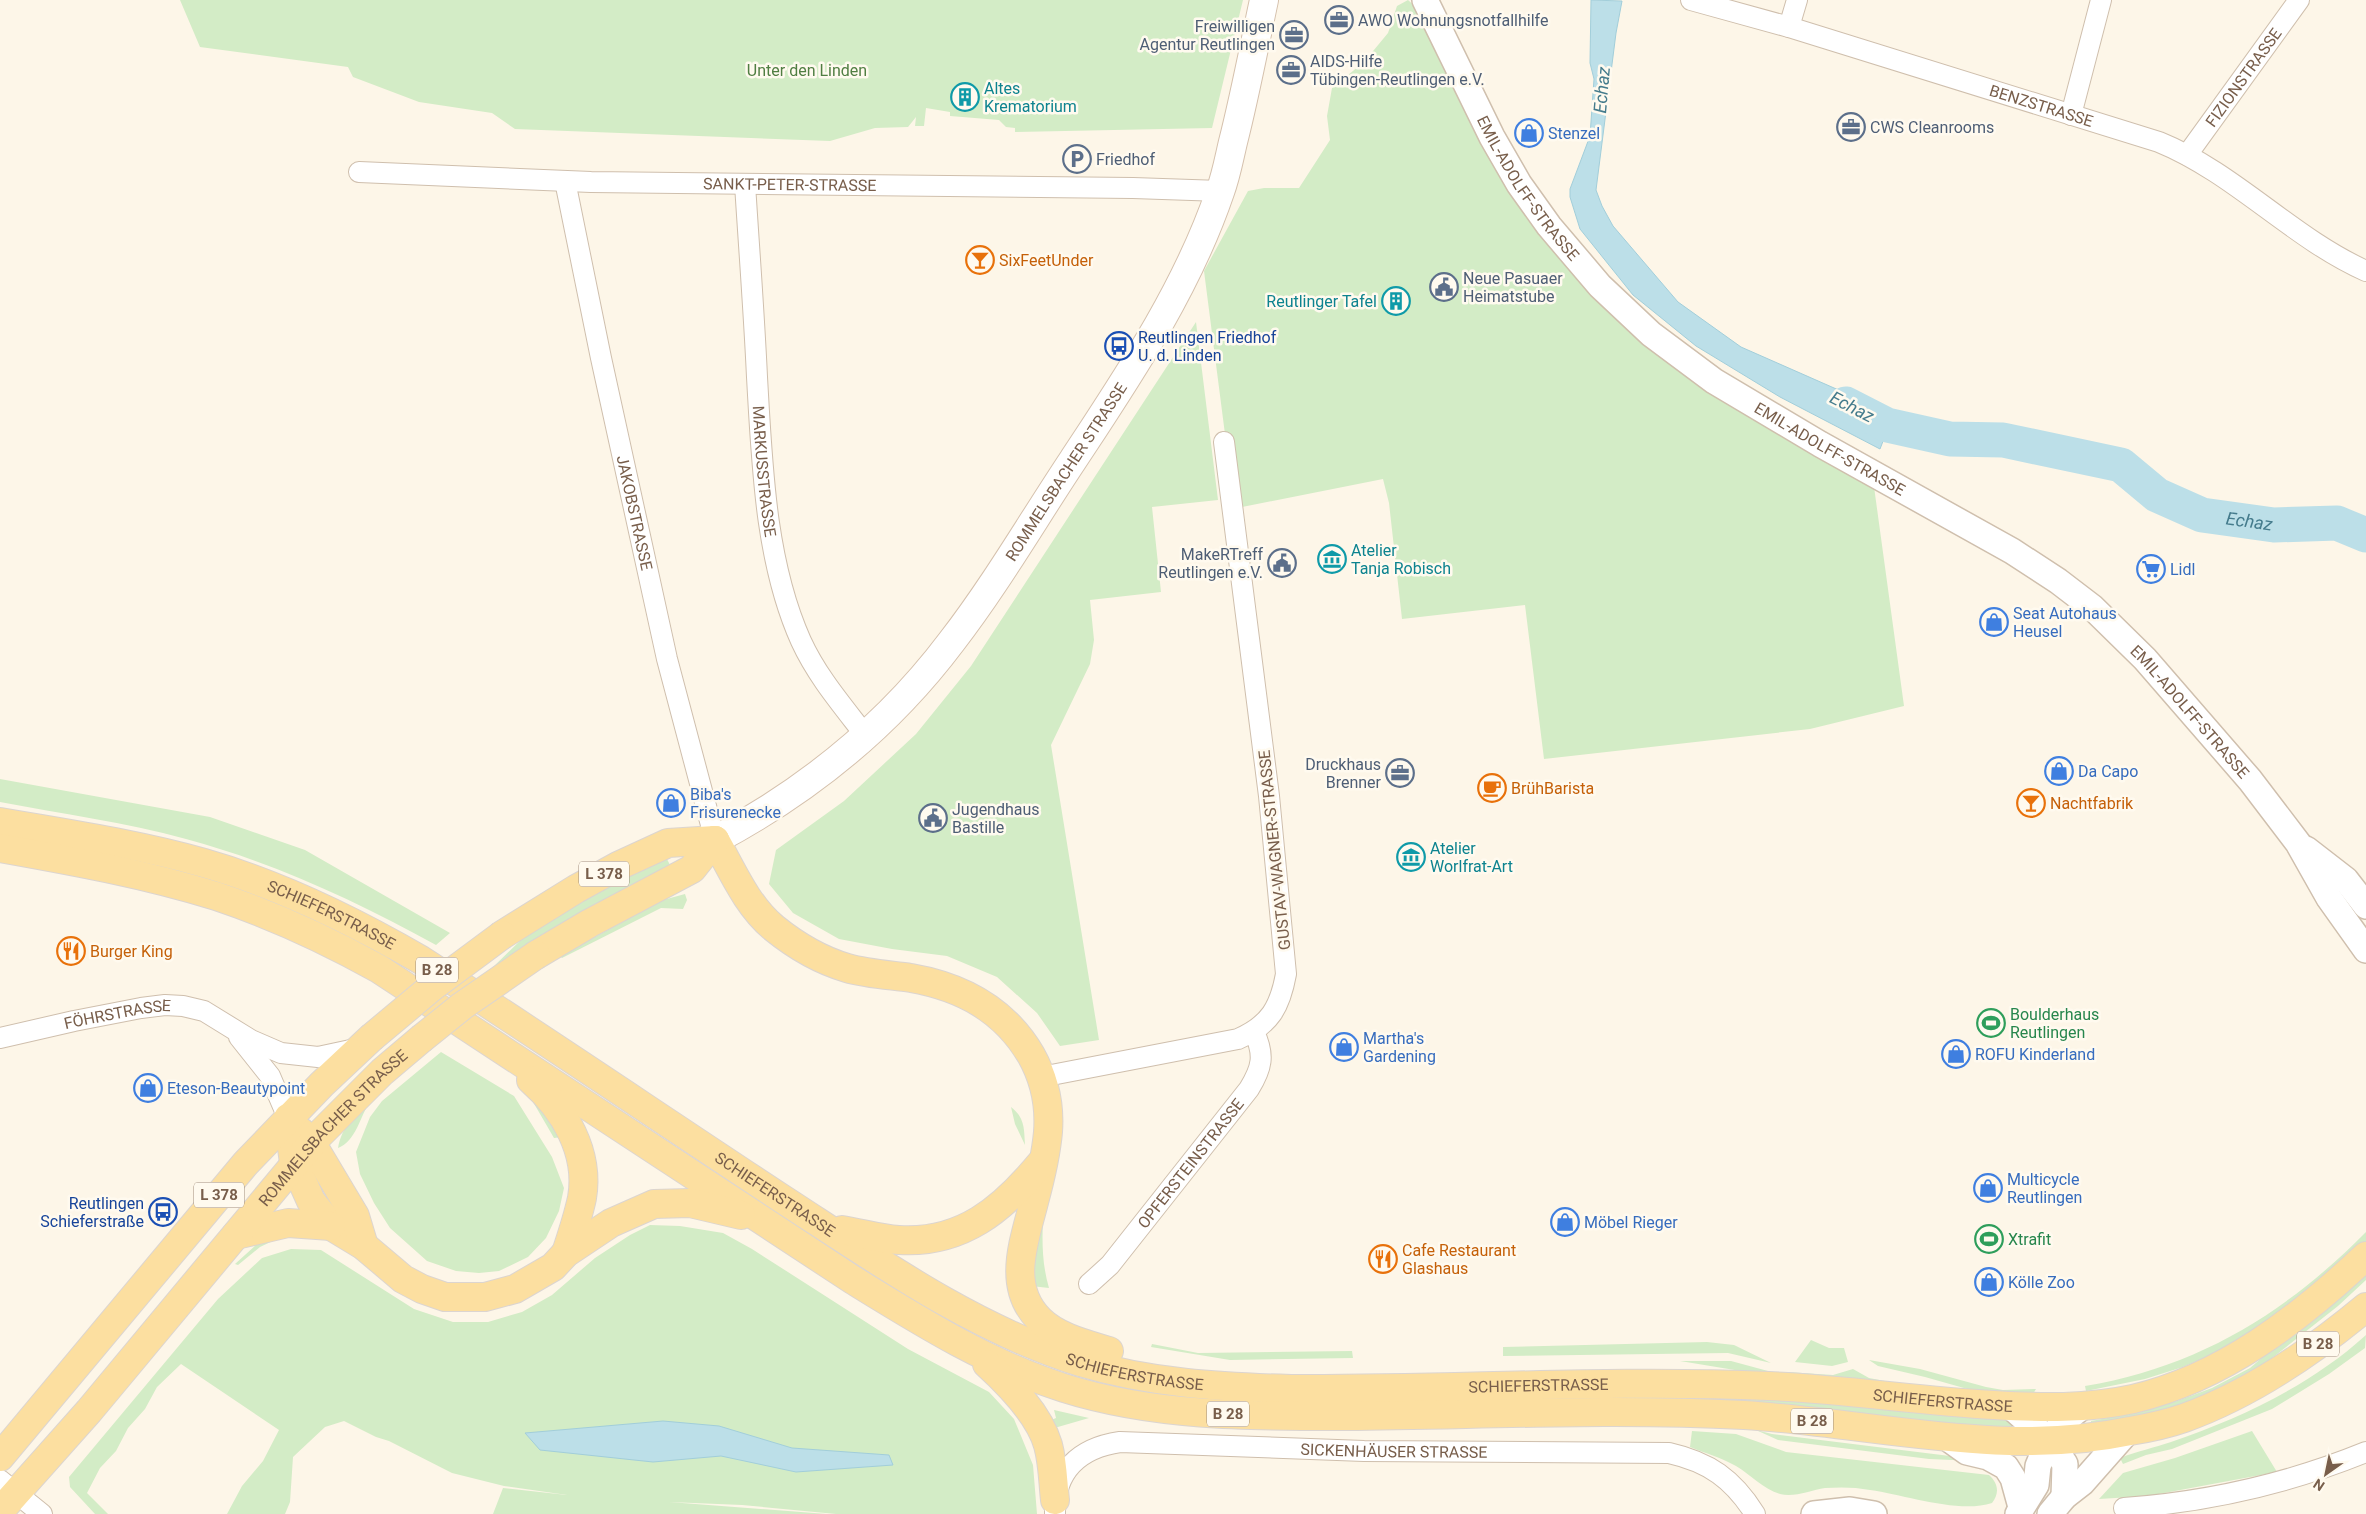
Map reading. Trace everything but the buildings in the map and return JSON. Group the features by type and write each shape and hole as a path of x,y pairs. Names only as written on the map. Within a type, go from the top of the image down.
{"main road":[{"name":"ROMMELSBACHER STRASSE","path":"5,1494 74,1429 303,1154 338,1114 382,1072 470,1001 536,955 590,923 692,869 715,840 789,796 865,735 910,692 953,640 1118,392 1181,282 1201,242 1221,191 1243,101 1264,0"},
{"name":"SCHIEFERSTRASSE","path":"0,822 126,845 205,863 279,888 352,921 422,960 825,1226 937,1296 1000,1329 1056,1353 1081,1362 1133,1375 1182,1383 1241,1388 1343,1389 1648,1383 1816,1389 1958,1403 2082,1407 2136,1398 2204,1373 2240,1354 2303,1311 2366,1256"},
{"name":"ROMMELSBACHER STRASSE","path":"0,1457 246,1163 288,1118 366,1043 432,987 502,935 610,871 668,843 715,840"},
{"path":"715,840 752,904 779,932 815,955 847,968 947,986 974,998 992,1009 1008,1024 1031,1055 1042,1077 1048,1115 1046,1145 1019,1264 1022,1294 1036,1316 1054,1330 1079,1342 1141,1359 1203,1369 1241,1388"},
{"name":"SCHIEFERSTRASSE","path":"0,848 138,875 214,896 256,911 337,946 379,969 898,1309 969,1349 1017,1371 1066,1389 1119,1402 1171,1410 1279,1416 1686,1413 1802,1420 1946,1437 2024,1442 2127,1432 2183,1419 2234,1396 2287,1366 2366,1307"},
{"path":"477,1033 544,1092 566,1122 578,1145 582,1160 582,1196 566,1253"},
{"path":"288,1118 303,1154 311,1201 331,1226 364,1246 383,1264 409,1283 445,1297 493,1296 514,1289 553,1266 566,1253 622,1217 654,1204 690,1203 764,1222"},
{"path":"303,1154 355,1216 364,1246"},
{"path":"825,1226 898,1240 936,1239 966,1228 990,1215 1018,1191 1043,1160"},
{"path":"236,1235 288,1223 331,1226"},
{"path":"969,1349 1017,1395 1041,1429 1048,1446 1055,1507"}],"street":[{"name":"EMIL-ADOLFF-STRASSE","path":"1425,0 1492,137 1519,184 1563,244 1618,305 1664,345 1714,381 1820,444 2012,551 2092,607 2134,648 2196,716 2250,780 2298,843 2329,898 2366,950"},
{"name":"BENZSTRASSE","path":"1690,0 1788,27 2160,142 2187,155 2305,235 2366,271"},
{"path":"1788,27 1797,0"},
{"path":"2071,115 2101,0"},
{"name":"FIZIONSTRASSE","path":"2187,155 2299,0"},
{"name":"SANKT-PETER-STRASSE","path":"359,172 565,181 1133,188 1221,191"},
{"name":"JAKOBSTRASSE","path":"565,181 599,348 667,658 715,840"},
{"name":"MARKUSSTRASSE","path":"745,184 761,443 773,542 786,599 802,642 814,665 865,735"},
{"name":"GUSTAV-WAGNER-STRASSE","path":"1042,1077 1217,1044 1254,1032 1273,1014 1283,991 1286,974 1269,796 1224,442"},
{"name":"EMIL-ADOLFF-STRASSE","path":"2298,843 2346,880 2366,906"},
{"name":"FÖHRSTRASSE","path":"0,1038 82,1019 141,1008 183,1006 204,1011 251,1040 281,1053 318,1057 366,1043"},
{"name":"FÖHRSTRASSE","path":"231,1028 252,1051 270,1076 288,1118"},
{"name":"OPFERSTEINSTRASSE","path":"1089,1284 1110,1266 1249,1089 1256,1077 1262,1051 1254,1032"},
{"path":"2010,1406 2049,1440 2065,1464 2057,1505"},
{"path":"2020,1510 2036,1485 2038,1466 2049,1440 2064,1421 2082,1407"},
{"path":"2057,1505 2082,1483 2127,1432"},
{"path":"1946,1437 1967,1452 1988,1457 2006,1467 2013,1478 2020,1510"},
{"name":"SICKENHÄUSER STRASSE","path":"1055,1507 1065,1472 1073,1461 1099,1445 1120,1442 1364,1451 1669,1453 1693,1459 1710,1467 1739,1492 1755,1514"},
{"path":"2124,1508 2169,1503 2274,1483 2332,1466 2366,1452"},
{"name":"ROMMELSBACHER STRASSE","path":"5,1494 42,1514"},
{"path":"1814,1514 1850,1510 1874,1514"}],"green space":[{"name":"Unter den Linden","path":"180,0 1243,0 1212,128 1015,132 1015,128 1006,127 999,120 950,116 950,112 926,108 924,126 915,126 916,117 908,127 875,128 830,141 515,129 492,113 419,102 353,77 348,67 200,47"},
{"path":"1408,0 1442,31 1480,113 1618,305 1872,472 1904,706 1810,729 1544,759 1525,605 1402,619 1389,503 1383,479 1237,508 1226,442 1204,271 1248,191 1264,188 1299,188 1330,140 1327,116 1332,88 1364,62 1388,33 1397,6"},
{"path":"1196,322 1218,500 1152,507 1161,592 1090,600 1094,640 1090,664 1051,745 1099,1040 1060,1046 1037,1013 997,977 947,956 892,949 839,939 793,913 769,884 776,850 844,801 916,734 971,666"},
{"path":"0,779 210,817 305,850 450,933 436,945 376,913 314,884 283,871 186,839 117,823 0,802"},
{"path":"666,857 672,869 490,970 526,935 578,901"},
{"path":"685,894 687,900 683,909 661,908 562,958 560,956 663,900"},
{"path":"441,1052 514,1096 552,1157 564,1188 559,1211 546,1238 528,1257 499,1271 479,1273 456,1271 427,1261 390,1228 374,1203 360,1174 356,1152 370,1117 382,1101"},
{"path":"529,1095 563,1137 554,1138"},
{"path":"370,1101 349,1140 338,1148 346,1127 354,1116"},
{"path":"1011,1107 1016,1111 1021,1120 1024,1129 1025,1145 1015,1124"},
{"path":"1043,1218 1043,1253 1049,1288 1031,1286 1031,1268"},
{"path":"650,1225 680,1226 723,1233 752,1249 908,1349 989,1392 1014,1419 1033,1465 1037,1514 836,1514 742,1505 669,1502 827,1514 493,1514 503,1488 567,1495 504,1486 452,1473 389,1441 376,1437 344,1421 325,1427 293,1457 290,1502 285,1514 227,1514 242,1486 263,1461 279,1430 181,1364 157,1387 145,1409 128,1428 116,1451 100,1468 87,1493 108,1514 95,1514 70,1487 69,1477 218,1299 262,1258 291,1249 321,1250 414,1309 453,1322 488,1322 522,1312 552,1295 595,1258 630,1235"},
{"path":"2366,1232 2366,1242 2326,1280 2231,1346 2183,1367 2145,1379 2086,1391 2085,1386 2126,1377 2165,1365 2202,1350 2238,1332 2304,1288"},
{"path":"279,1238 260,1247 238,1265 235,1264 257,1244"},
{"path":"2366,1269 2366,1280 2338,1306 2253,1372 2214,1393 2179,1407 2091,1427 2091,1421 2141,1412 2177,1401 2212,1388 2250,1368"},
{"path":"2366,1335 2365,1348 2329,1374 2272,1409 2172,1449 2146,1455 2123,1464 2120,1458 2197,1433 2274,1398 2322,1369"},
{"path":"1811,1340 1829,1348 1844,1348 1848,1362 1832,1366 1795,1362"},
{"path":"1707,1342 1734,1345 1771,1363 1728,1353 1503,1356 1503,1347"},
{"path":"1152,1344 1198,1353 1352,1351 1353,1358 1230,1360 1151,1347"},
{"path":"1869,1360 1920,1369 2003,1390 2036,1389 2033,1394 1971,1390 1878,1366"},
{"path":"1680,1361 1731,1361 1768,1371 1753,1373"},
{"path":"1853,1369 1869,1378 1911,1386 1786,1375 1787,1372 1833,1375"},
{"path":"1620,1395 1768,1396 2019,1417 2025,1430 1620,1401"},
{"path":"1054,1410 1089,1418 1051,1429 1049,1421 1056,1418"},
{"path":"1756,1430 1772,1434 1966,1458 1975,1461 1929,1459 1778,1440"},
{"path":"1692,1431 1736,1434 1786,1452 1989,1475 1996,1485 1997,1492 1992,1503 1979,1506 1948,1505 1884,1492 1842,1487 1825,1488 1797,1494 1780,1494 1768,1489 1731,1463 1690,1447"},
{"path":"2252,1431 2277,1472 2148,1496 2099,1499 2123,1473 2175,1458"}],"water":[{"path":"1591,0 1622,1 1616,33 1596,190 1613,226 1678,302 1741,347 1859,399 1859,409 1890,423 1880,449 1780,397 1696,346 1633,295 1580,229 1570,197 1570,189 1590,136 1594,79 1590,63"},
{"path":"663,1421 719,1426 792,1448 889,1455 893,1465 796,1472 721,1456 653,1462 540,1450 525,1433"}],"waterway":[{"name":"Echaz","path":"1846,404 1887,425 1950,439 2003,440 2121,465 2157,495 2202,515 2274,525 2337,523 2366,535"}],"place":[{"name":"AWO Wohnungsnotfallhilfe","path":"1339,20"},
{"name":"Freiwilligen Agentur Reutlingen","path":"1294,35"},
{"name":"AIDS-Hilfe Tübingen-Reutlingen e.V.","path":"1291,70"},
{"name":"Altes Krematorium","path":"965,97"},
{"name":"CWS Cleanrooms","path":"1851,127"},
{"name":"Stenzel","path":"1529,133"},
{"name":"Friedhof","path":"1077,159"},
{"name":"SixFeetUnder","path":"980,260"},
{"name":"Neue Pasuaer Heimatstube","path":"1444,287"},
{"name":"Reutlinger Tafel","path":"1396,301"},
{"name":"Reutlingen Friedhof U. d. Linden","path":"1119,346"},
{"name":"Atelier Tanja Robisch","path":"1332,559"},
{"name":"MakeRTreff Reutlingen e.V.","path":"1282,563"},
{"name":"Lidl","path":"2151,569"},
{"name":"Seat Autohaus Heusel","path":"1994,622"},
{"name":"Da Capo","path":"2059,771"},
{"name":"Druckhaus Brenner","path":"1400,773"},
{"name":"BrühBarista","path":"1492,788"},
{"name":"Biba's Frisurenecke","path":"671,803"},
{"name":"Nachtfabrik","path":"2031,803"},
{"name":"Jugendhaus Bastille","path":"933,818"},
{"name":"Atelier Worlfrat-Art","path":"1411,857"},
{"name":"Burger King","path":"71,951"},
{"name":"Boulderhaus Reutlingen","path":"1991,1023"},
{"name":"Martha's Gardening","path":"1344,1047"},
{"name":"ROFU Kinderland","path":"1956,1054"},
{"name":"Eteson-Beautypoint","path":"148,1088"},
{"name":"Multicycle Reutlingen","path":"1988,1188"},
{"name":"Reutlingen Schieferstraße","path":"163,1212"},
{"name":"Möbel Rieger","path":"1565,1222"},
{"name":"Xtrafit","path":"1989,1239"},
{"name":"Cafe Restaurant Glashaus","path":"1383,1259"},
{"name":"Kölle Zoo","path":"1989,1282"}]}
